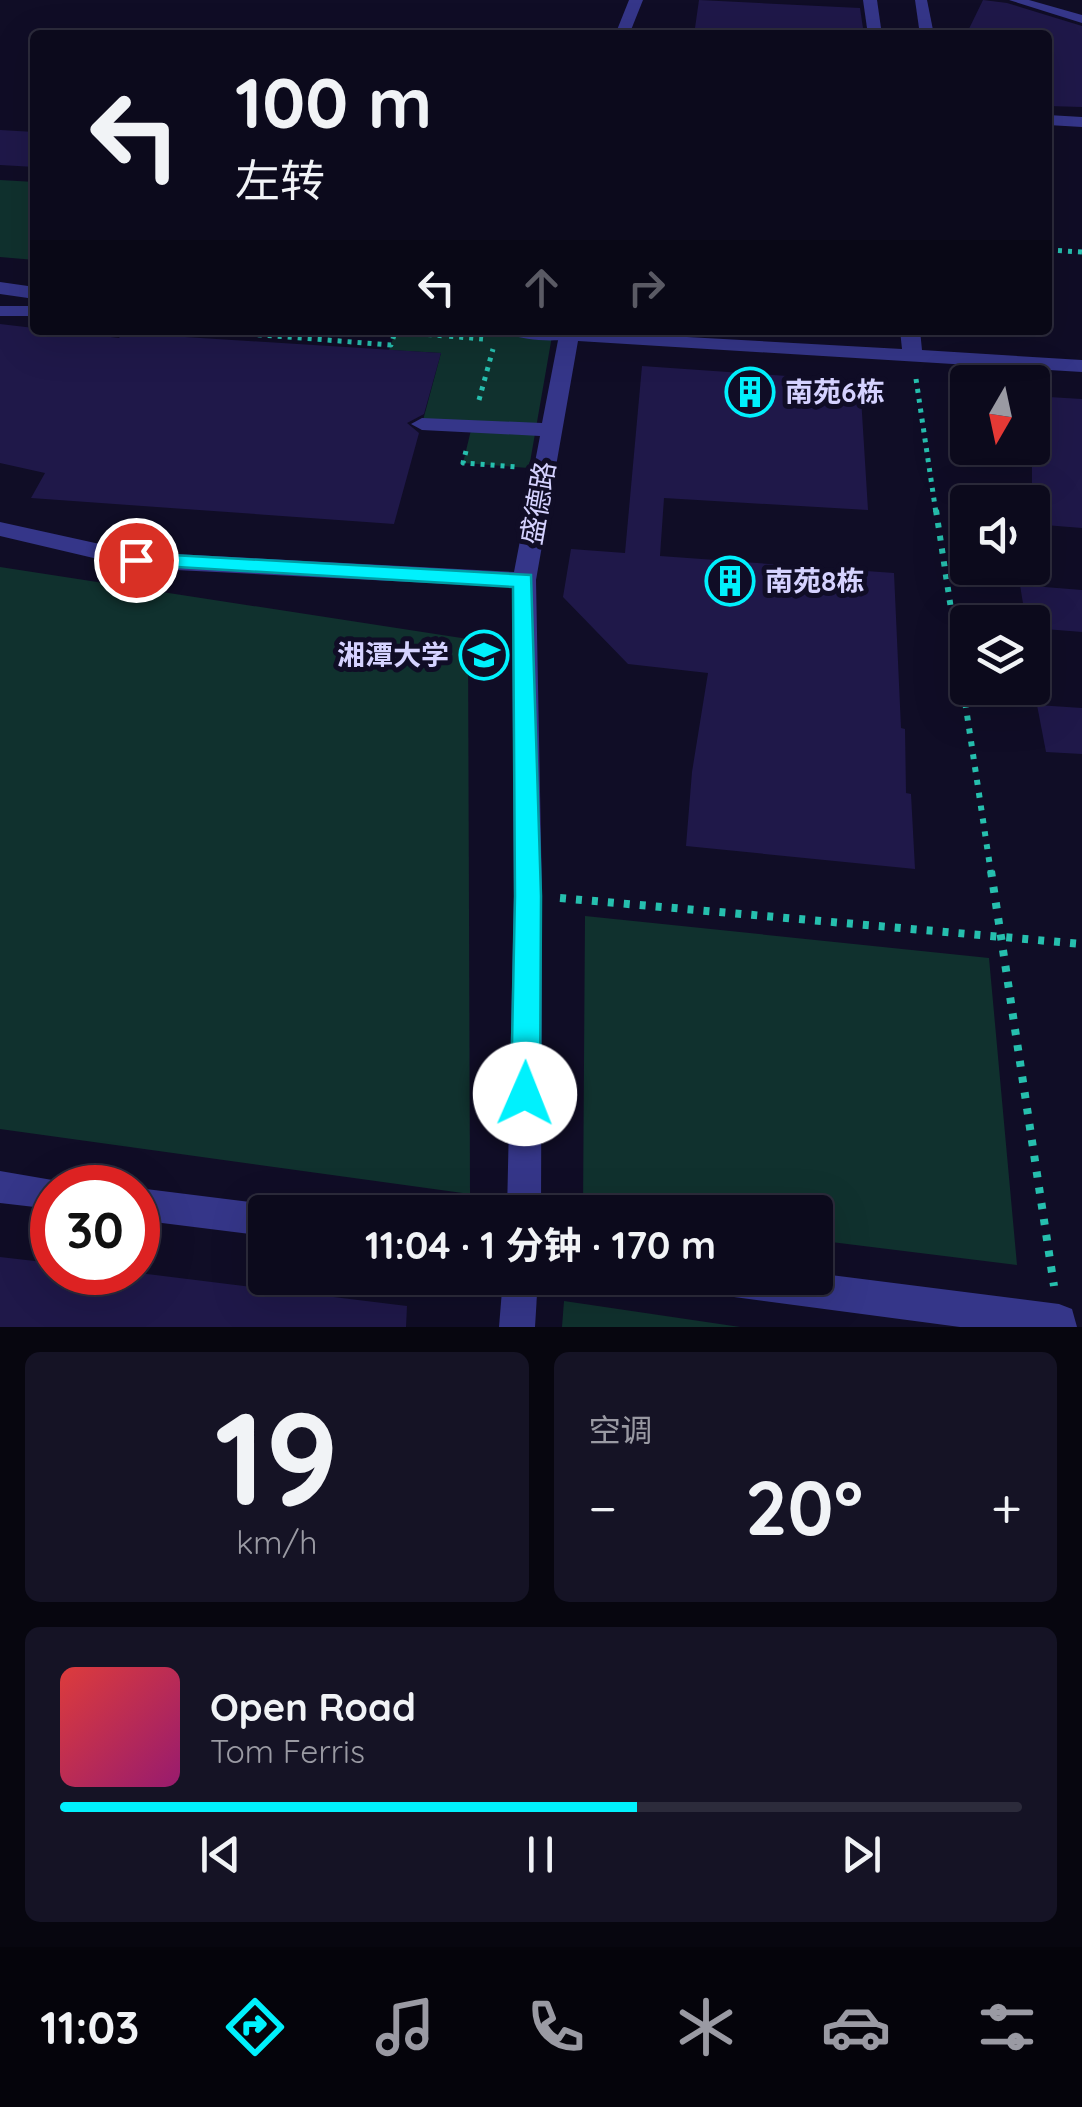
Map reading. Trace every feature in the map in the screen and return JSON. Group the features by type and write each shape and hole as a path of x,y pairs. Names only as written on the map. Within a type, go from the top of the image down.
{"street":[{"path":"624,30 636,0"},
{"path":"870,0 874,30"},
{"path":"1052,120 1082,122"},
{"path":"0,288 30,292"},
{"name":"盛德路","path":"524,1195 528,896 524,580 568,335"},
{"path":"609,335 1082,366"},
{"path":"911,335 914,358"},
{"path":"422,424 552,430"},
{"path":"0,529 136,560 524,580"},
{"path":"0,1187 30,1191"},
{"path":"160,1207 248,1218"},
{"path":"833,1293 1059,1324"},
{"path":"517,1327 520,1295"}],"lane":[{"path":"922,0 926,30"},
{"path":"1015,0 1082,19"},
{"path":"0,311 30,311"}],"path":[{"path":"1052,250 1082,252"},
{"path":"241,335 391,344 394,335"},
{"path":"462,335 496,340 463,463 529,468"},
{"path":"914,358 1059,1324"},
{"path":"528,896 1082,944"}],"green space":[{"path":"0,180 30,182 30,260 0,257"},
{"path":"394,335 552,336 529,468 463,463 472,426 422,424 441,353 389,350"},
{"path":"0,567 468,639 470,1194 0,1129"},
{"path":"585,916 989,958 1017,1265 833,1242 833,1195 583,1195"},
{"path":"564,1301 740,1327 562,1327"}],"building":[{"path":"699,0 860,8 863,30 695,30"},
{"path":"983,0 1007,3 1082,26 1082,107 1052,106 1052,30 968,30"},
{"path":"0,130 30,132 30,167 0,165"},
{"path":"0,324 30,328 30,335 119,338 154,335 441,353 424,414 407,423 419,433 394,524 31,498 45,473 0,463"},
{"path":"642,366 860,381 868,510 664,498 660,556 894,573 901,728 905,729 906,793 911,794 915,869 686,846 692,772 708,673 628,664 563,597 571,549 625,553"},
{"path":"1050,397 1082,399 1082,528 1050,525 1050,485 1032,485 1032,465 1050,465"},
{"path":"1020,585 1082,590 1082,632 1050,629 1050,605 1023,605"},
{"path":"1037,705 1082,708 1082,754 1046,752"},
{"path":"0,1257 30,1260 30,1295 160,1295 160,1276 248,1286 248,1295 318,1295 407,1306 406,1327 0,1327"}],"place":[{"name":"南苑6栋","path":"750,392"},
{"name":"南苑8栋","path":"730,581"},
{"name":"湘潭大学","path":"484,655"}],"route":[{"path":"136,560 524,580 528,896 525,1094"}]}
